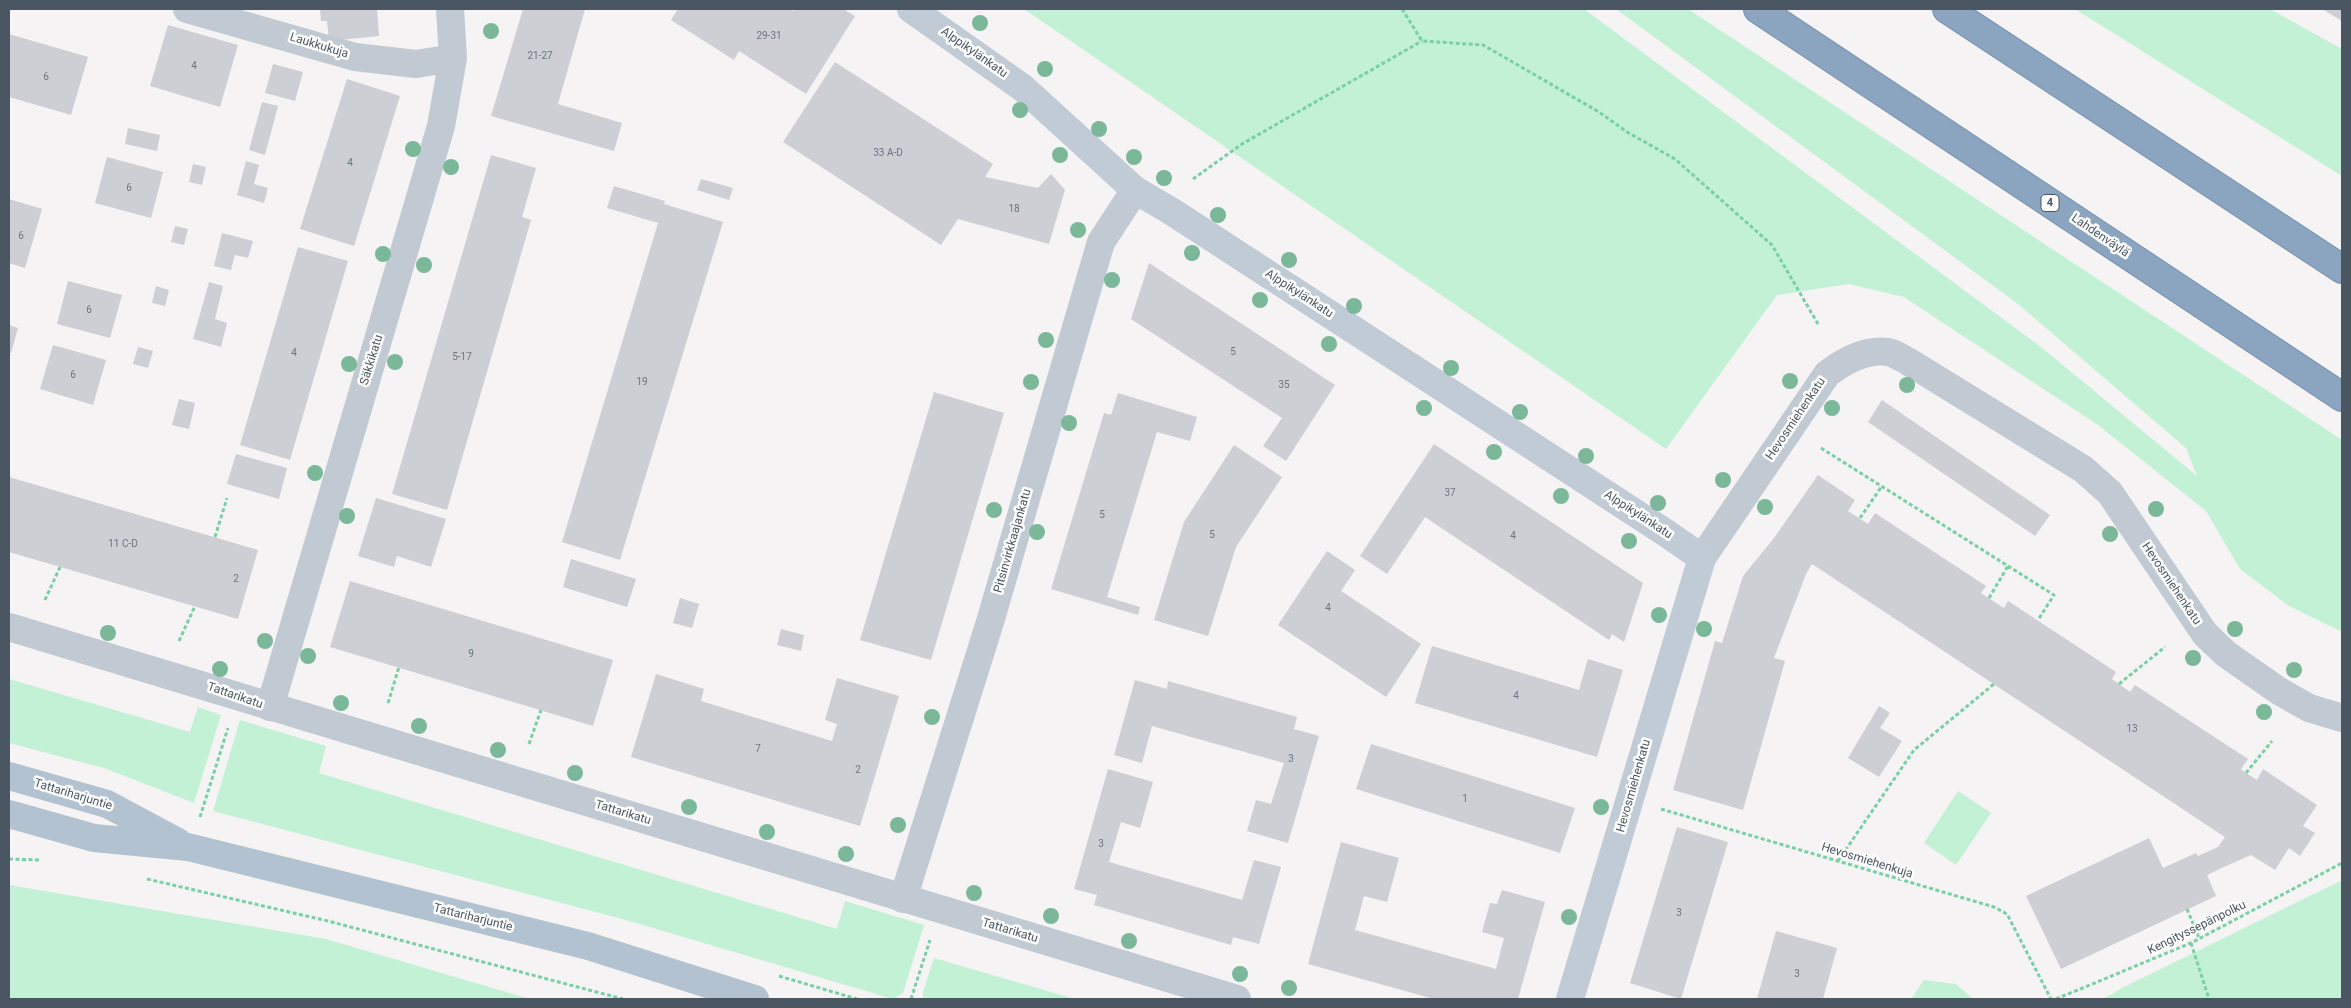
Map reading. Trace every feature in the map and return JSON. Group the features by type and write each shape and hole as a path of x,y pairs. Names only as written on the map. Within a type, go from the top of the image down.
{"highway":[{"name":"Lahdenväylä","path":"1758,9 2342,397"},
{"path":"1947,9 2342,269"}],"main road":[{"name":"Tattariharjuntie","path":"9,776 107,804 188,847"},
{"name":"Tattariharjuntie","path":"9,814 94,838 188,847 588,946 756,999"}],"street":[{"name":"Laukkukuja","path":"188,9 355,57 416,64 453,58"},
{"name":"Säkkikatu","path":"270,707 441,126 453,58 450,9"},
{"name":"Alppikylänkatu","path":"911,9 1023,88 1135,190 1245,259 1702,558"},
{"name":"Pitsinvirkkaajankatu","path":"903,899 990,622 1101,242 1135,190"},
{"name":"Hevosmiehenkatu","path":"1570,999 1702,558 1827,374 1843,361 1868,353 1889,352 1909,362 2083,469 2110,493 2205,634 2226,654 2279,691 2310,708 2342,718"},
{"name":"Tattarikatu","path":"9,627 199,683 238,698 526,783 1237,999"}],"path":[{"path":"1402,9 1422,41"},
{"path":"1193,179 1242,144 1422,41 1482,45 1599,112 1627,132 1676,159 1772,245 1818,324"},
{"path":"1821,448 2054,595 2038,620"},
{"path":"1860,518 1882,486"},
{"path":"215,538 227,498"},
{"path":"1989,598 2008,566"},
{"path":"45,600 60,567"},
{"path":"179,641 195,606"},
{"path":"2119,684 2164,647"},
{"path":"388,703 399,668"},
{"path":"1838,861 1914,750 1994,684"},
{"path":"199,820 238,698"},
{"path":"529,744 541,710"},
{"path":"2246,773 2272,740"},
{"name":"Hevosmiehenkuja","path":"1630,800 1994,907 2006,914 2050,999"},
{"path":"9,859 48,860"},
{"name":"Kengityssepänpolku","path":"2056,999 2191,943 2342,863"},
{"path":"145,878 328,921 623,999"},
{"path":"2187,909 2199,938"},
{"path":"911,999 939,910"},
{"path":"2191,943 2209,999"}],"green space":[{"path":"1024,9 1584,9 2041,347 2197,476 2186,448 2018,304 1616,9 1688,9 2342,440 2342,632 2289,606 2240,569 2206,511 2098,425 1904,297 1849,284 1777,295 1666,449"},
{"path":"2075,9 2270,9 2342,49 2342,176"},
{"path":"9,679 190,732 198,707 221,715 194,803 104,768 9,743"},
{"path":"240,720 326,746 319,773 837,929 845,901 924,925 903,993 893,999 626,920 213,811"},
{"path":"1958,791 1991,813 1956,865 1924,843"},
{"path":"2342,880 2342,999 2104,999 2122,988"},
{"path":"9,885 326,939 530,999 9,999"},
{"path":"934,958 1075,999 923,999 923,992"},
{"path":"1924,980 1956,984 1973,999 1911,999"}],"building":[{"path":"320,9 377,9 379,36 329,41 327,21 321,21"},
{"path":"523,9 585,9 558,104 622,123 614,151 491,116"},
{"path":"678,9 790,9 793,11 795,9 843,9 855,16 806,94 739,51 734,60 671,20"},
{"path":"2322,9 2342,9 2342,21"},
{"path":"168,25 238,45 220,107 150,86"},
{"path":"9,34 88,57 71,115 9,97"},
{"path":"835,62 993,164 985,177 1038,188 1051,174 1065,190 1049,244 958,219 941,245 783,142"},
{"path":"273,64 303,72 295,101 265,93"},
{"path":"347,79 400,96 354,246 300,229"},
{"path":"262,102 278,106 265,155 249,150"},
{"path":"128,128 160,135 157,151 125,144"},
{"path":"491,155 536,168 522,217 531,220 447,510 392,494"},
{"path":"107,157 163,172 151,218 95,203"},
{"path":"246,161 259,165 254,184 268,188 264,203 237,195"},
{"path":"193,164 206,167 202,185 189,182"},
{"path":"701,179 733,188 729,200 697,190"},
{"path":"614,186 665,201 664,204 723,222 620,560 562,542 658,223 607,208"},
{"path":"9,199 42,209 25,268 9,263"},
{"path":"175,226 188,229 184,245 171,242"},
{"path":"222,233 253,241 248,258 235,255 231,270 214,266"},
{"path":"298,247 348,261 290,460 240,445"},
{"path":"1149,263 1335,385 1286,461 1263,446 1282,418 1131,319"},
{"path":"68,281 122,295 110,338 57,324"},
{"path":"209,282 223,286 215,319 227,323 221,347 193,339"},
{"path":"156,286 169,290 165,306 152,303"},
{"path":"9,325 18,328 11,353 9,353"},
{"path":"53,345 106,360 93,405 40,389"},
{"path":"138,347 153,351 148,368 133,364"},
{"path":"934,392 1004,413 931,660 860,640"},
{"path":"1118,393 1197,417 1190,441 1157,432 1107,597 1140,607 1138,615 1051,589 1104,413 1111,415"},
{"path":"179,399 195,403 189,429 172,425"},
{"path":"1882,400 2050,515 2035,536 1868,422"},
{"path":"1434,444 1643,583 1624,642 1612,634 1609,640 1425,517 1387,574 1360,556"},
{"path":"1234,445 1282,477 1236,547 1208,636 1154,620 1184,522"},
{"path":"236,454 287,468 279,499 227,484"},
{"path":"1818,475 1855,500 1848,511 1868,524 1875,513 1986,586 1981,593 2004,608 2008,601 2116,672 2112,679 2130,692 2135,685 2248,759 2241,769 2246,773 2257,780 2263,769 2317,805 2303,826 2315,833 2300,856 2289,848 2275,870 2251,855 2226,866 2207,875 2216,896 2061,969 2026,896 2149,838 2163,868 2196,853 2198,856 2218,847 2225,837 1812,564 1806,574 1774,658 1785,661 1743,810 1673,790 1715,641 1722,643 1743,576 1774,538"},
{"path":"9,477 258,550 238,619 9,552"},
{"path":"376,498 446,519 431,567 397,556 394,567 358,556"},
{"path":"1327,551 1355,570 1341,591 1421,644 1386,697 1278,625"},
{"path":"571,559 636,579 627,607 563,587"},
{"path":"350,581 613,660 593,726 330,647"},
{"path":"680,598 699,604 692,628 673,623"},
{"path":"781,629 804,635 801,651 777,645"},
{"path":"1432,646 1579,690 1588,659 1623,670 1597,757 1415,703"},
{"path":"656,674 704,689 701,701 832,741 837,724 825,720 837,678 899,696 860,826 631,757"},
{"path":"1135,680 1167,689 1168,681 1297,717 1294,729 1319,736 1288,843 1247,831 1256,800 1271,804 1284,763 1152,726 1142,763 1114,755"},
{"path":"1879,706 1890,713 1880,728 1902,741 1879,777 1848,758"},
{"path":"1371,744 1575,808 1560,853 1356,789"},
{"path":"1108,769 1153,782 1140,828 1121,822 1109,862 1242,900 1254,860 1281,867 1259,944 1233,937 1231,945 1094,905 1097,895 1074,889"},
{"path":"1677,827 1728,842 1681,999 1630,983"},
{"path":"1341,842 1399,858 1387,902 1364,896 1355,930 1496,969 1504,938 1482,932 1490,903 1497,904 1502,890 1545,902 1518,999 1434,999 1308,964"},
{"path":"1776,931 1837,948 1823,999 1757,999"}]}
